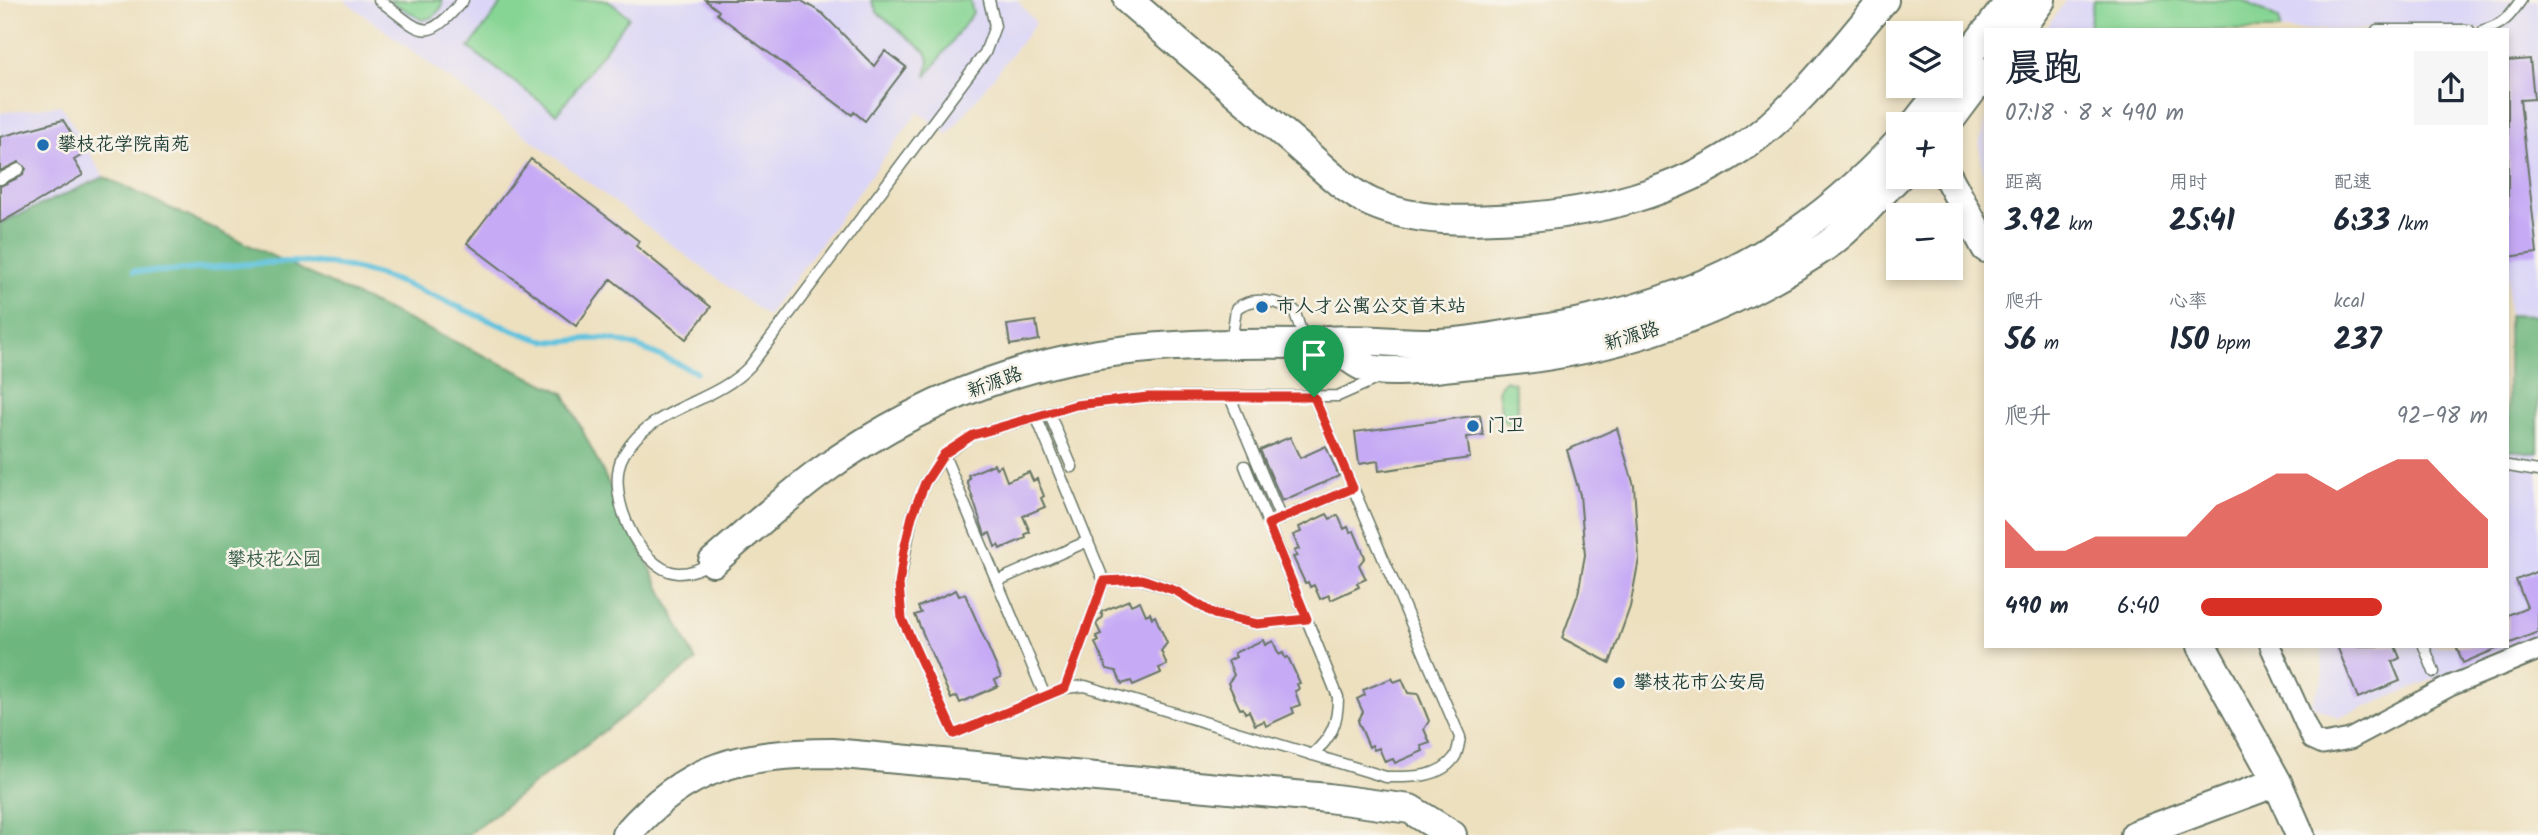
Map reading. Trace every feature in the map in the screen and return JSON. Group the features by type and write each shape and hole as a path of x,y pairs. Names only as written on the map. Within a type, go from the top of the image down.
{"street":[{"path":"1128,0 1331,174 1370,202 1412,216 1461,222 1550,215 1617,205 1682,182 1743,147 1800,97 1884,0"},
{"path":"1989,28 2011,0"},
{"path":"2020,28 2041,0"},
{"path":"1963,62 1984,35"},
{"path":"1956,112 1984,75"},
{"name":"新源路","path":"1925,112 1936,98"},
{"name":"新源路","path":"713,562 817,474 863,443 958,396 1016,373 1081,357 1231,343 1441,343 1575,326 1661,303 1720,279 1770,252 1819,218 1886,153"},
{"name":"新源路","path":"1317,342 1367,368 1398,370 1550,357 1604,347 1685,321 1748,292 1828,245 1886,189"},
{"path":"1954,189 1984,244"},
{"path":"2203,648 2277,782 2300,835"},
{"path":"2271,648 2312,739 2323,744 2364,733 2450,686 2538,650"},
{"path":"626,835 651,807 699,774 735,760 777,753 832,753 1410,809 1452,835"},
{"path":"2135,835 2277,782"}],"lane":[{"path":"379,0 414,26 428,30 441,26 463,0"},
{"path":"713,562 701,568 676,573 665,569 649,556 622,516 617,502 616,471 622,456 644,429 661,417 726,387 750,366 985,53 995,26 989,0"},
{"path":"2493,28 2509,18 2521,0"},
{"path":"0,179 19,169"},
{"path":"1231,343 1236,309 1242,304 1260,301 1283,304 1294,310 1317,342"},
{"path":"1314,397 1461,737 1455,758 1437,771 1412,778 1385,777 1085,686 1065,688 954,734 902,619 899,585 912,516 925,483 944,454 973,435 1076,405 1148,397 1338,396 1398,370"},
{"path":"1230,397 1281,519"},
{"path":"1049,413 1072,467"},
{"path":"1036,416 1104,581 1065,688"},
{"path":"944,454 1045,696"},
{"path":"1244,467 1338,696 1338,720 1329,739 1312,755"},
{"path":"2509,467 2538,471"},
{"path":"1268,524 1353,488"},
{"path":"997,581 1088,541"},
{"path":"1104,581 1142,579 1176,591 1214,614 1257,624 1307,619"},
{"path":"2425,648 2434,672"}],"shaded area":[{"path":"344,0 1017,0 1036,23 948,135 918,112 767,316"},
{"path":"2066,0 2538,0 2538,637 2338,718 2311,705 2323,678 2321,648 2509,648 2509,28 2046,28"},
{"name":"攀枝花学院南苑","path":"61,105 104,177 0,238 0,113"},
{"path":"1984,126 1984,176 1979,145"}],"green space":[{"path":"389,0 442,0 442,7 433,17 422,20"},
{"path":"504,0 607,0 629,17 557,114 469,48"},
{"path":"871,0 970,0 973,13 926,77 929,60 926,52 878,13"},
{"path":"2093,0 2243,0 2279,19 2280,28 2089,28"},
{"name":"攀枝花公园","path":"104,177 564,393 696,661 467,835 0,835 0,223"},
{"path":"2509,315 2538,316 2538,453 2509,450"},
{"path":"1505,380 1514,383 1519,416 1511,424 1502,418 1498,390"}],"building":[{"path":"705,0 800,0 823,14 874,66 885,51 906,67 865,121 854,112 852,115 717,14 719,11"},
{"path":"2530,59 2534,99 2520,100 2537,253 2509,257 2509,61"},
{"path":"63,120 84,154 74,160 83,175 0,223 0,186 22,176 26,169 19,162 0,171 0,137"},
{"path":"531,159 639,241 636,246 711,307 686,339 611,279 576,326 467,243"},
{"path":"1036,321 1039,340 1010,345 1007,325"},
{"path":"1480,415 1483,435 1467,437 1470,458 1379,471 1378,461 1359,464 1355,432"},
{"path":"1617,428 1634,486 1639,559 1630,607 1610,663 1562,638 1578,594 1585,555 1580,495 1567,450"},
{"path":"1290,437 1300,458 1326,446 1339,476 1282,501 1260,450"},
{"path":"994,464 996,468 1001,465 1007,481 1029,472 1033,481 1037,479 1045,507 1023,516 1030,532 1025,534 1026,538 1000,549 998,545 995,547 990,533 985,535 967,481 970,479 968,475"},
{"path":"1327,514 1330,519 1338,515 1344,529 1348,527 1350,532 1354,531 1365,557 1359,565 1366,579 1357,583 1359,587 1331,600 1329,595 1320,599 1314,585 1310,587 1308,582 1305,583 1293,557 1297,556 1294,551 1299,549 1293,535 1301,532 1299,527"},
{"path":"2538,571 2538,632 2509,644 2509,615 2527,607 2516,580"},
{"path":"956,590 959,596 965,594 1001,677 995,680 998,686 960,703 957,696 951,699 915,615 921,613 918,607"},
{"path":"1129,600 1131,605 1140,601 1146,615 1150,613 1152,618 1155,616 1167,643 1161,651 1167,665 1159,668 1161,673 1133,685 1131,681 1122,684 1116,671 1107,669 1095,643 1099,641 1096,636 1101,634 1096,624 1103,617 1101,612"},
{"path":"1263,640 1265,645 1273,641 1279,655 1283,653 1285,658 1288,657 1300,683 1297,684 1299,689 1295,691 1300,705 1292,708 1294,713 1266,726 1264,721 1255,725 1249,711 1245,713 1243,708 1240,709 1228,683 1234,675 1228,661 1236,657 1234,653"},
{"path":"2338,648 2396,648 2400,658 2392,662 2400,681 2358,698"},
{"path":"2457,648 2498,648 2463,663"},
{"path":"1392,678 1394,682 1402,679 1408,693 1418,694 1429,721 1424,729 1430,743 1421,746 1423,751 1395,763 1393,759 1385,762 1379,748 1374,750 1372,745 1369,747 1358,721 1363,712 1357,699 1365,695 1363,690"}],"waterway":[{"path":"134,271 281,262 330,264 357,269 410,286 539,339 556,342 598,338 618,341 652,352 696,372"}],"place":[{"name":"攀枝花学院南苑","path":"43,145"},
{"name":"市人才公寓公交首末站","path":"1262,307"},
{"name":"门卫","path":"1473,426"},
{"name":"攀枝花市公安局","path":"1619,683"}],"route":[{"path":"1148,397 1314,397 1353,488 1268,524 1307,619 1257,624 1214,614 1176,591 1142,579 1104,581 1065,688 954,734 902,619 899,585 912,516 925,483 944,454 973,435 1076,405 1148,397"}]}
